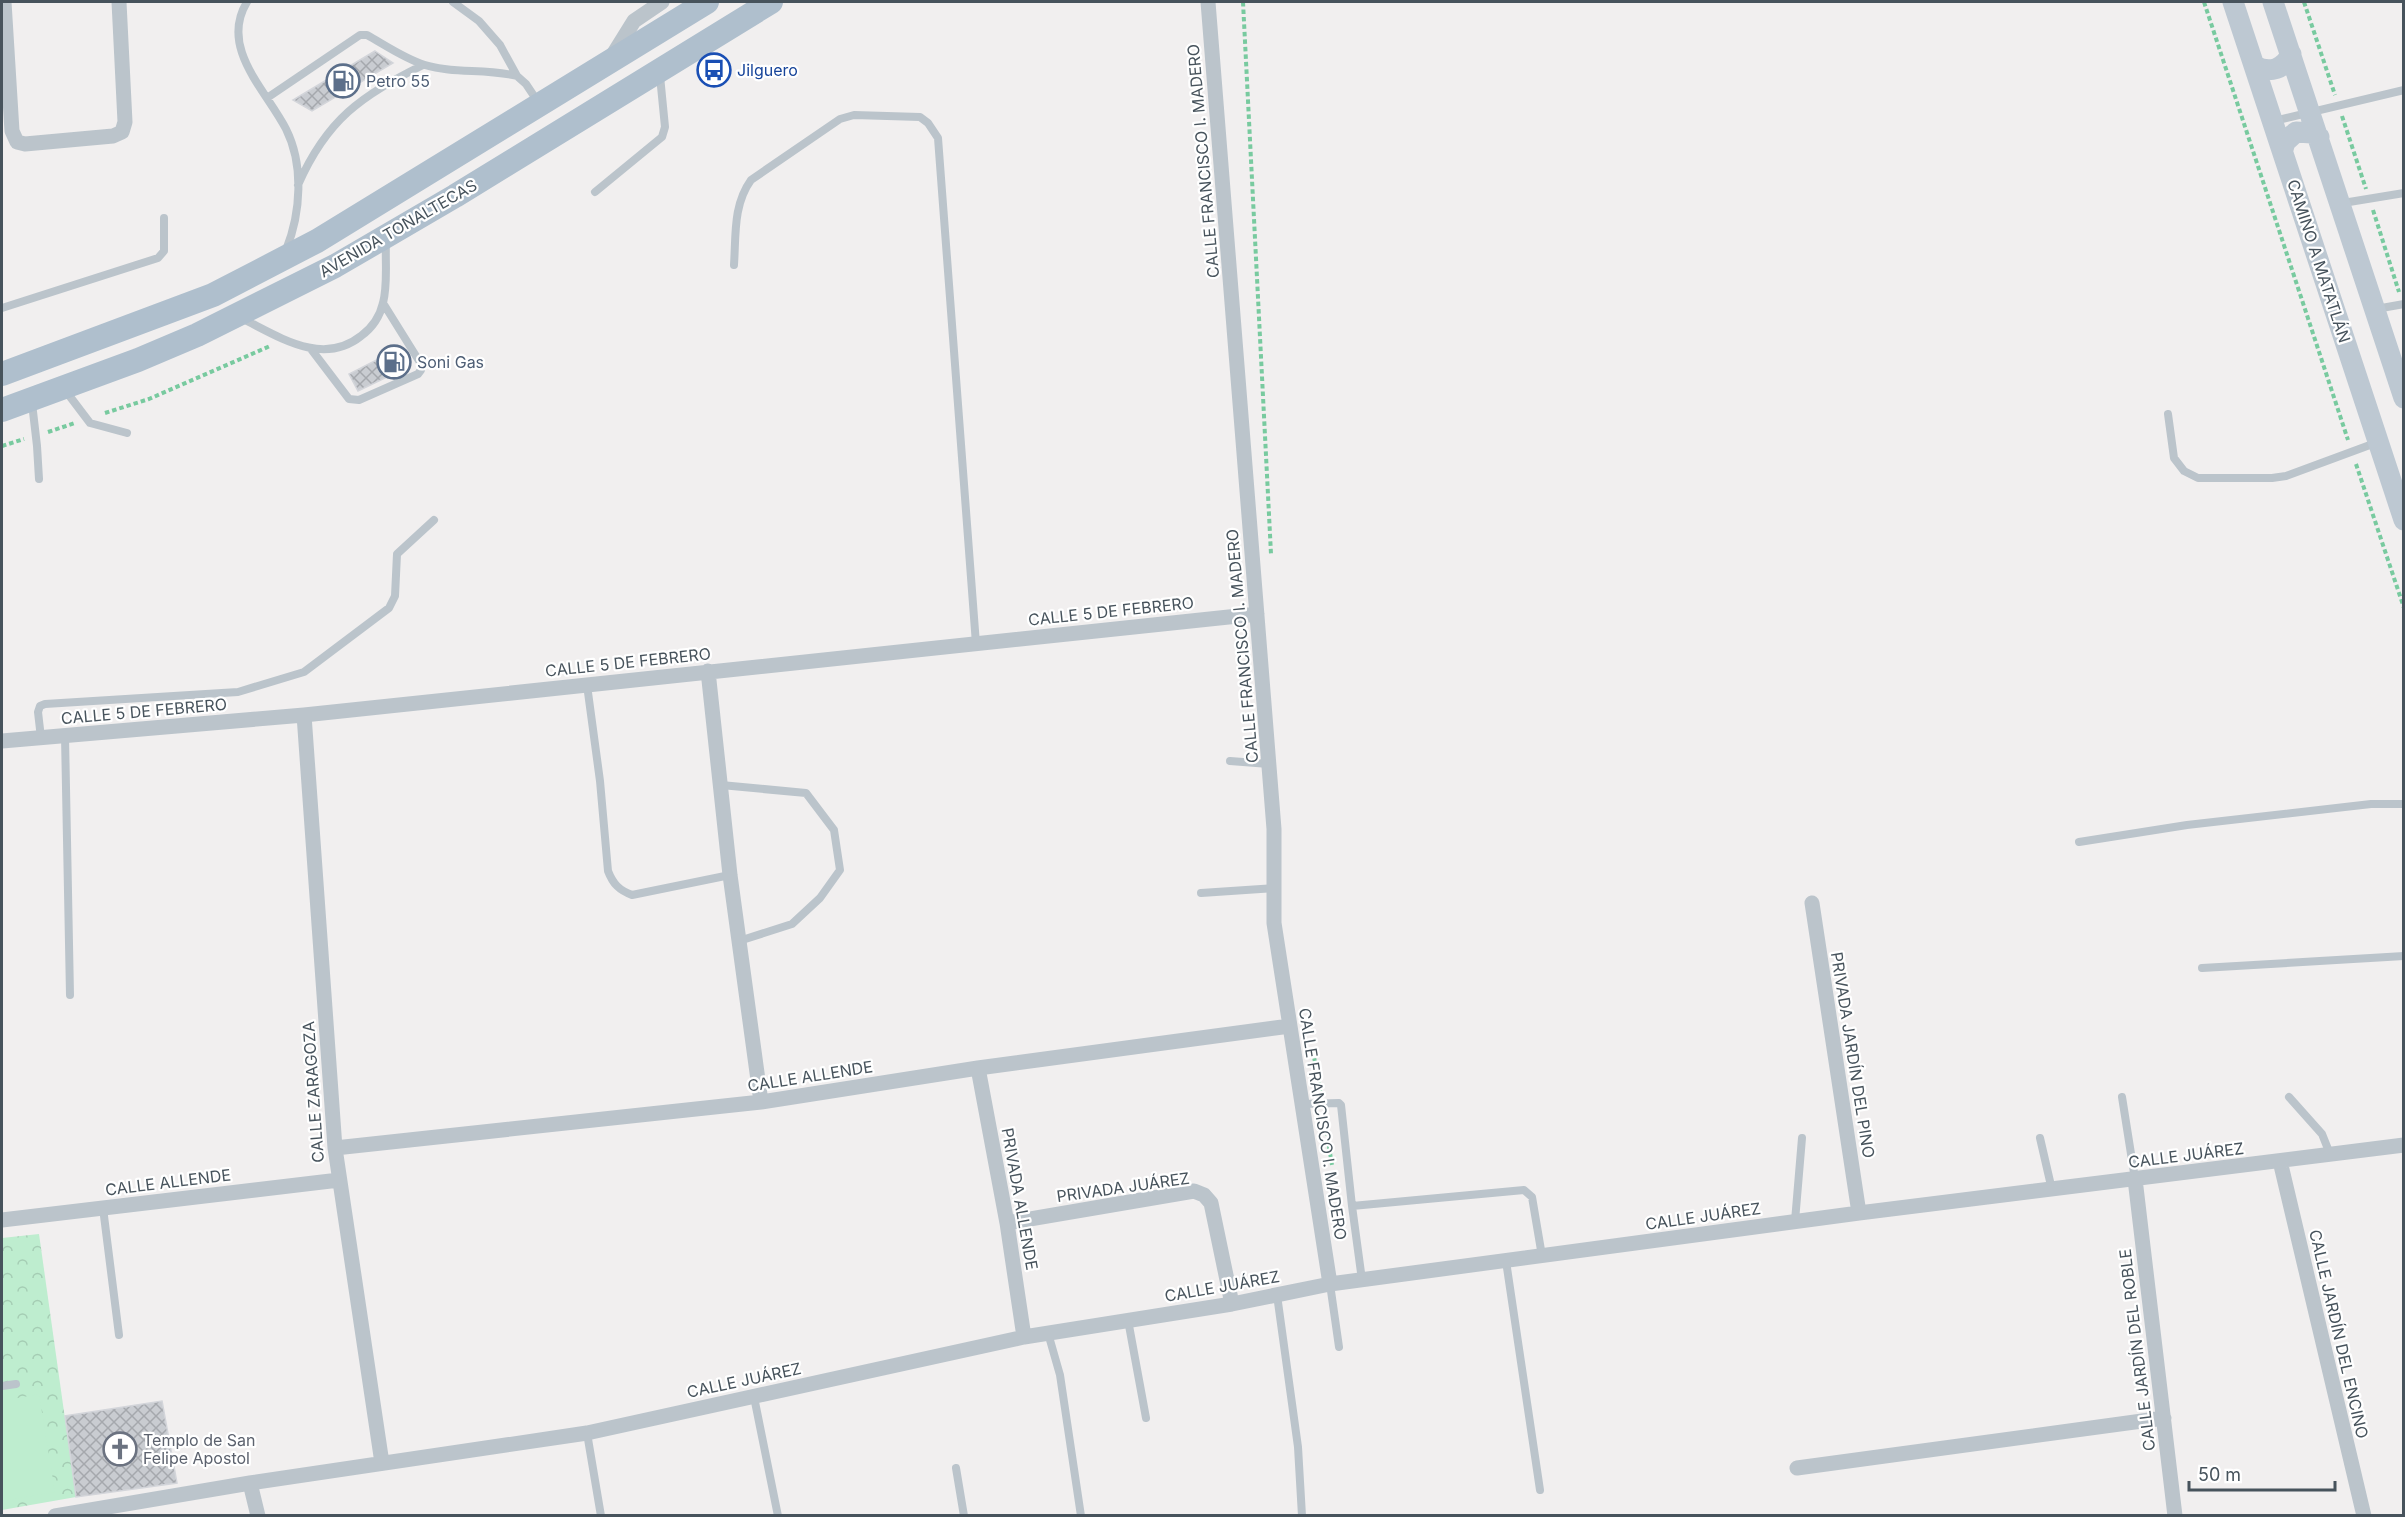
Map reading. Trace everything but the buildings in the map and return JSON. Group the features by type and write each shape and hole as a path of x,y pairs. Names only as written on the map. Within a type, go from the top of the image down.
{"main road":[{"name":"AVENIDA TONALTECAS","path":"2,374 213,295 317,241 707,2"},
{"name":"AVENIDA TONALTECAS","path":"2,410 138,360 237,316 335,266 771,2"}],"street":[{"path":"4,2 12,131 17,142 25,144 113,136 122,132 125,122 118,2"},
{"path":"609,61 634,21 662,2"},
{"name":"CALLE FRANCISCO I. MADERO","path":"1208,2 1274,829 1274,923 1330,1284"},
{"name":"CAMINO A MATATLÁN","path":"2233,2 2403,520"},
{"path":"2273,2 2403,398"},
{"path":"2255,66 2275,70 2282,66 2291,54"},
{"path":"2283,149 2285,142 2296,132 2304,131 2319,137"},
{"name":"CALLE 5 DE FEBRERO","path":"2,741 304,715 1257,614"},
{"path":"708,671 730,874 761,1102"},
{"name":"CALLE ZARAGOZA","path":"304,715 335,1148 382,1463"},
{"name":"PRIVADA JARDÍN DEL PINO","path":"1812,903 1859,1213"},
{"name":"CALLE ALLENDE","path":"335,1148 761,1102 978,1068 1290,1026"},
{"name":"PRIVADA ALLENDE","path":"978,1068 1007,1223 1024,1336"},
{"name":"CALLE JUÁREZ","path":"55,1515 250,1483 587,1433 1024,1336 1232,1304 1330,1284 1795,1221 2403,1145"},
{"name":"CALLE JARDÍN DEL ENCINO","path":"2280,1161 2364,1515"},
{"name":"CALLE JARDÍN DEL ROBLE","path":"2135,1179 2175,1515"},
{"name":"CALLE ALLENDE","path":"2,1220 339,1180"},
{"name":"PRIVADA JUÁREZ","path":"1007,1223 1194,1191 1204,1195 1211,1203 1232,1304"},
{"path":"1797,1468 2164,1418"},
{"path":"250,1483 258,1515"}],"lane":[{"path":"247,2 240,15 238,39 245,61 286,130 293,149 298,187 294,224 282,259"},
{"path":"453,2 478,21 500,45 517,76 526,84 540,105"},
{"path":"267,98 360,35 367,35 423,65 444,69 498,71 517,76"},
{"path":"298,187 318,147 347,112 385,85 423,65"},
{"path":"595,192 662,137 665,127 659,70"},
{"path":"2273,122 2310,111 2403,90"},
{"path":"734,265 737,210 742,193 751,180 840,119 854,115 920,117 928,123 938,138 976,644"},
{"path":"2340,203 2403,193"},
{"path":"2,308 159,258 164,251 164,218"},
{"path":"237,316 286,340 311,349 335,348 357,339 374,323 383,303 386,236"},
{"path":"311,349 349,399 353,400 359,400 418,374 421,364 383,303"},
{"path":"2375,309 2403,304"},
{"path":"64,388 94,425 127,433"},
{"path":"31,399 39,479"},
{"path":"2168,414 2174,458 2184,471 2198,478 2286,476 2378,442"},
{"path":"40,738 38,712 40,706 45,704 238,692 304,672 389,608 395,596 397,554 434,520"},
{"path":"587,685 600,781 608,871 612,882 621,891 632,895 730,874"},
{"path":"65,736 70,995"},
{"path":"1230,761 1269,764"},
{"path":"720,785 806,793 834,830 840,870 820,898 792,924 739,941"},
{"path":"2079,842 2199,824 2371,804 2403,804"},
{"path":"1201,893 1274,888"},
{"path":"2202,968 2403,956"},
{"path":"2122,1096 2135,1179"},
{"path":"2289,1097 2322,1134 2330,1154"},
{"path":"1302,1104 1322,1102 1341,1105 1362,1280"},
{"path":"1795,1221 1802,1138"},
{"path":"2040,1138 2052,1190"},
{"path":"1352,1206 1524,1190 1532,1197 1542,1256"},
{"path":"103,1208 119,1335"},
{"path":"1506,1261 1540,1490"},
{"path":"1330,1284 1340,1347"},
{"path":"1277,1295 1298,1447 1302,1515"},
{"path":"1128,1320 1146,1418"},
{"path":"1048,1333 1060,1375 1081,1515"},
{"path":"2,1386 16,1384"},
{"path":"754,1397 778,1515"},
{"path":"587,1433 601,1515"},
{"path":"956,1468 964,1515"}],"path":[{"path":"1243,2 1272,565"},
{"path":"2204,2 2403,609"},
{"path":"2304,2 2403,304"},
{"path":"2,446 149,399 286,340"},
{"path":"1312,1046 1333,1169"}],"green space":[{"path":"39,1234 76,1497 2,1510 2,1238"},
{"path":"39,1394 55,1492 2,1501 2,1401"}],"place":[{"name":"Jilguero","path":"714,70"},
{"name":"Petro 55","path":"343,81"},
{"name":"Soni Gas","path":"394,362"},
{"name":"Templo de San Felipe Apostol","path":"120,1449"}]}
